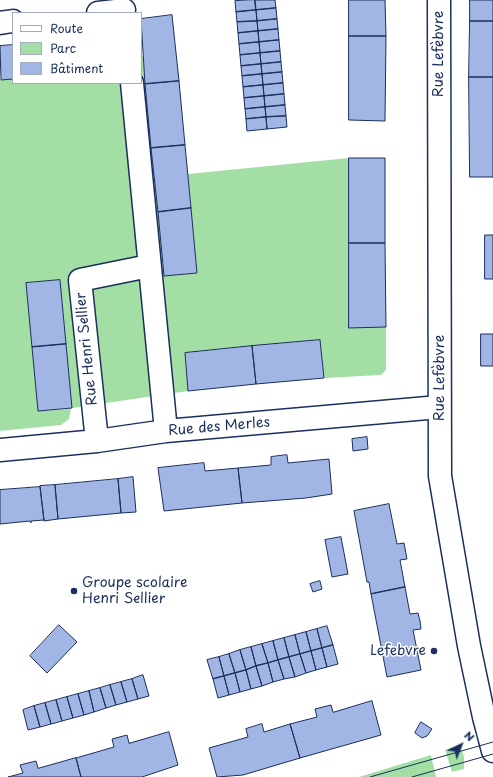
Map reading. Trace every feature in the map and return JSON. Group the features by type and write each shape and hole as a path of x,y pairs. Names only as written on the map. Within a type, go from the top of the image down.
{"street":[{"name":"Rue Lefèbvre","path":"439,0 440,476 469,646 493,751"},
{"path":"103,12 124,8"},
{"path":"0,23 12,21"},
{"path":"132,84 166,431"},
{"name":"Rue Henri Sellier","path":"97,441 80,280 149,266"},
{"name":"Rue des Merles","path":"0,450 97,441 166,431 439,407"}],"green space":[{"path":"143,56 164,276 197,273 188,174 349,158 349,327 386,327 386,370 381,375 324,378 320,340 185,353 188,391 72,408 60,281 26,283 34,347 38,411 71,409 69,419 61,425 0,431 0,80 12,79 12,84 142,84"},
{"path":"460,745 464,757 464,769 452,772 445,750"},
{"path":"431,755 436,777 359,777"}],"building":[{"path":"255,0 256,10 236,12 235,1"},
{"path":"255,0 275,0 276,8 256,10"},
{"path":"349,0 385,0 386,36 349,36"},
{"path":"470,0 493,0 493,21 470,21"},
{"path":"276,8 277,19 257,21 256,10"},
{"path":"256,10 257,21 237,22 236,12"},
{"path":"172,15 179,81 145,84 142,19"},
{"path":"277,19 278,29 258,31 257,21"},
{"path":"257,21 258,31 238,33 237,22"},
{"path":"470,21 493,21 493,77 469,77"},
{"path":"278,29 279,40 259,42 258,31"},
{"path":"258,31 259,42 239,44 238,33"},
{"path":"349,36 386,36 385,121 349,120"},
{"path":"279,40 280,51 260,53 259,42"},
{"path":"259,42 260,53 240,55 239,44"},
{"path":"12,45 12,79 1,80 0,46"},
{"path":"280,51 281,62 261,64 260,53"},
{"path":"260,53 261,64 241,66 240,55"},
{"path":"281,62 282,72 262,74 261,64"},
{"path":"261,64 262,74 242,76 241,66"},
{"path":"282,72 283,83 263,85 262,74"},
{"path":"262,74 263,85 243,87 242,76"},
{"path":"469,77 493,77 493,177 470,177"},
{"path":"179,81 185,145 151,148 145,84"},
{"path":"283,83 284,94 264,96 263,85"},
{"path":"263,85 264,96 244,98 243,87"},
{"path":"284,94 285,105 265,107 264,96"},
{"path":"264,96 265,107 245,109 244,98"},
{"path":"285,105 286,116 266,117 265,107"},
{"path":"265,107 266,117 246,119 245,109"},
{"path":"286,116 287,127 267,129 266,117"},
{"path":"266,117 267,129 247,131 246,119"},
{"path":"185,145 191,208 158,212 151,148"},
{"path":"349,158 385,158 385,243 349,243"},
{"path":"191,208 197,273 164,276 158,212"},
{"path":"485,235 493,235 493,279 485,279"},
{"path":"349,243 385,243 386,327 349,328"},
{"path":"60,280 66,344 32,347 26,283"},
{"path":"481,334 493,334 493,366 481,366"},
{"path":"320,340 324,378 256,384 252,346"},
{"path":"66,344 72,408 38,411 32,347"},
{"path":"252,346 256,384 188,391 185,353"},
{"path":"367,437 368,449 353,451 352,439"},
{"path":"287,455 288,463 329,459 332,494 306,498 242,503 238,468 271,465 271,457"},
{"path":"204,463 205,471 238,468 242,503 164,511 158,468"},
{"path":"133,477 136,512 121,513 118,479"},
{"path":"118,479 121,513 58,519 55,485"},
{"path":"55,485 58,519 44,521 40,486"},
{"path":"40,487 44,520 31,521 31,523 30,521 0,524 0,490"},
{"path":"389,504 397,544 404,543 407,559 400,560 405,587 371,594 369,582 367,582 354,511"},
{"path":"341,537 348,574 332,577 325,540"},
{"path":"320,581 322,589 313,592 310,584"},
{"path":"405,587 410,614 418,613 420,621 421,629 413,630 421,670 387,677 371,594"},
{"path":"59,625 77,642 47,673 30,656"},
{"path":"327,626 333,645 322,648 317,629"},
{"path":"317,629 322,648 311,651 306,632"},
{"path":"306,632 311,651 300,654 295,635"},
{"path":"295,635 300,654 289,657 284,638"},
{"path":"284,638 289,657 278,660 273,641"},
{"path":"273,641 278,660 268,663 262,644"},
{"path":"262,644 268,663 256,666 251,647"},
{"path":"333,645 338,664 327,667 322,648"},
{"path":"251,647 256,666 246,670 240,650"},
{"path":"322,648 327,667 316,670 311,651"},
{"path":"240,650 246,670 235,673 229,654"},
{"path":"311,651 316,670 306,673 300,654"},
{"path":"229,654 235,673 224,676 219,657"},
{"path":"300,654 306,673 295,677 289,657"},
{"path":"219,657 224,676 213,679 207,660"},
{"path":"289,657 295,677 284,679 278,660"},
{"path":"278,660 284,679 273,682 268,663"},
{"path":"268,663 273,682 262,686 256,666"},
{"path":"256,666 262,686 251,689 246,670"},
{"path":"246,670 251,689 240,692 235,673"},
{"path":"235,673 240,692 229,695 224,676"},
{"path":"143,675 149,696 138,699 132,679"},
{"path":"224,676 229,695 218,698 213,679"},
{"path":"132,679 138,699 127,702 121,682"},
{"path":"121,682 127,702 116,705 110,685"},
{"path":"110,685 116,705 106,708 100,688"},
{"path":"100,688 106,708 94,712 89,691"},
{"path":"89,691 94,712 84,715 78,694"},
{"path":"78,694 84,715 73,718 67,697"},
{"path":"67,697 73,718 62,721 56,700"},
{"path":"56,700 62,721 51,724 45,703"},
{"path":"372,701 381,735 300,758 290,724 317,717 315,709 331,705 333,712"},
{"path":"45,703 51,724 40,727 34,706"},
{"path":"34,706 40,727 28,730 23,710"},
{"path":"421,722 432,729 427,736 422,738 415,733"},
{"path":"262,724 264,732 290,724 300,758 243,775 217,777 209,748 248,737 246,729"},
{"path":"169,732 178,765 142,777 81,777 76,758 114,747 112,739 127,735 129,743"},
{"path":"76,758 81,777 8,777 23,773 20,765 36,761 38,768"}],"tram line":[{"path":"370,777 493,742"},
{"path":"412,777 493,754"}],"place":[{"name":"Groupe scolaire Henri Sellier","path":"74,591"},
{"name":"Lefebvre","path":"434,651"}]}
